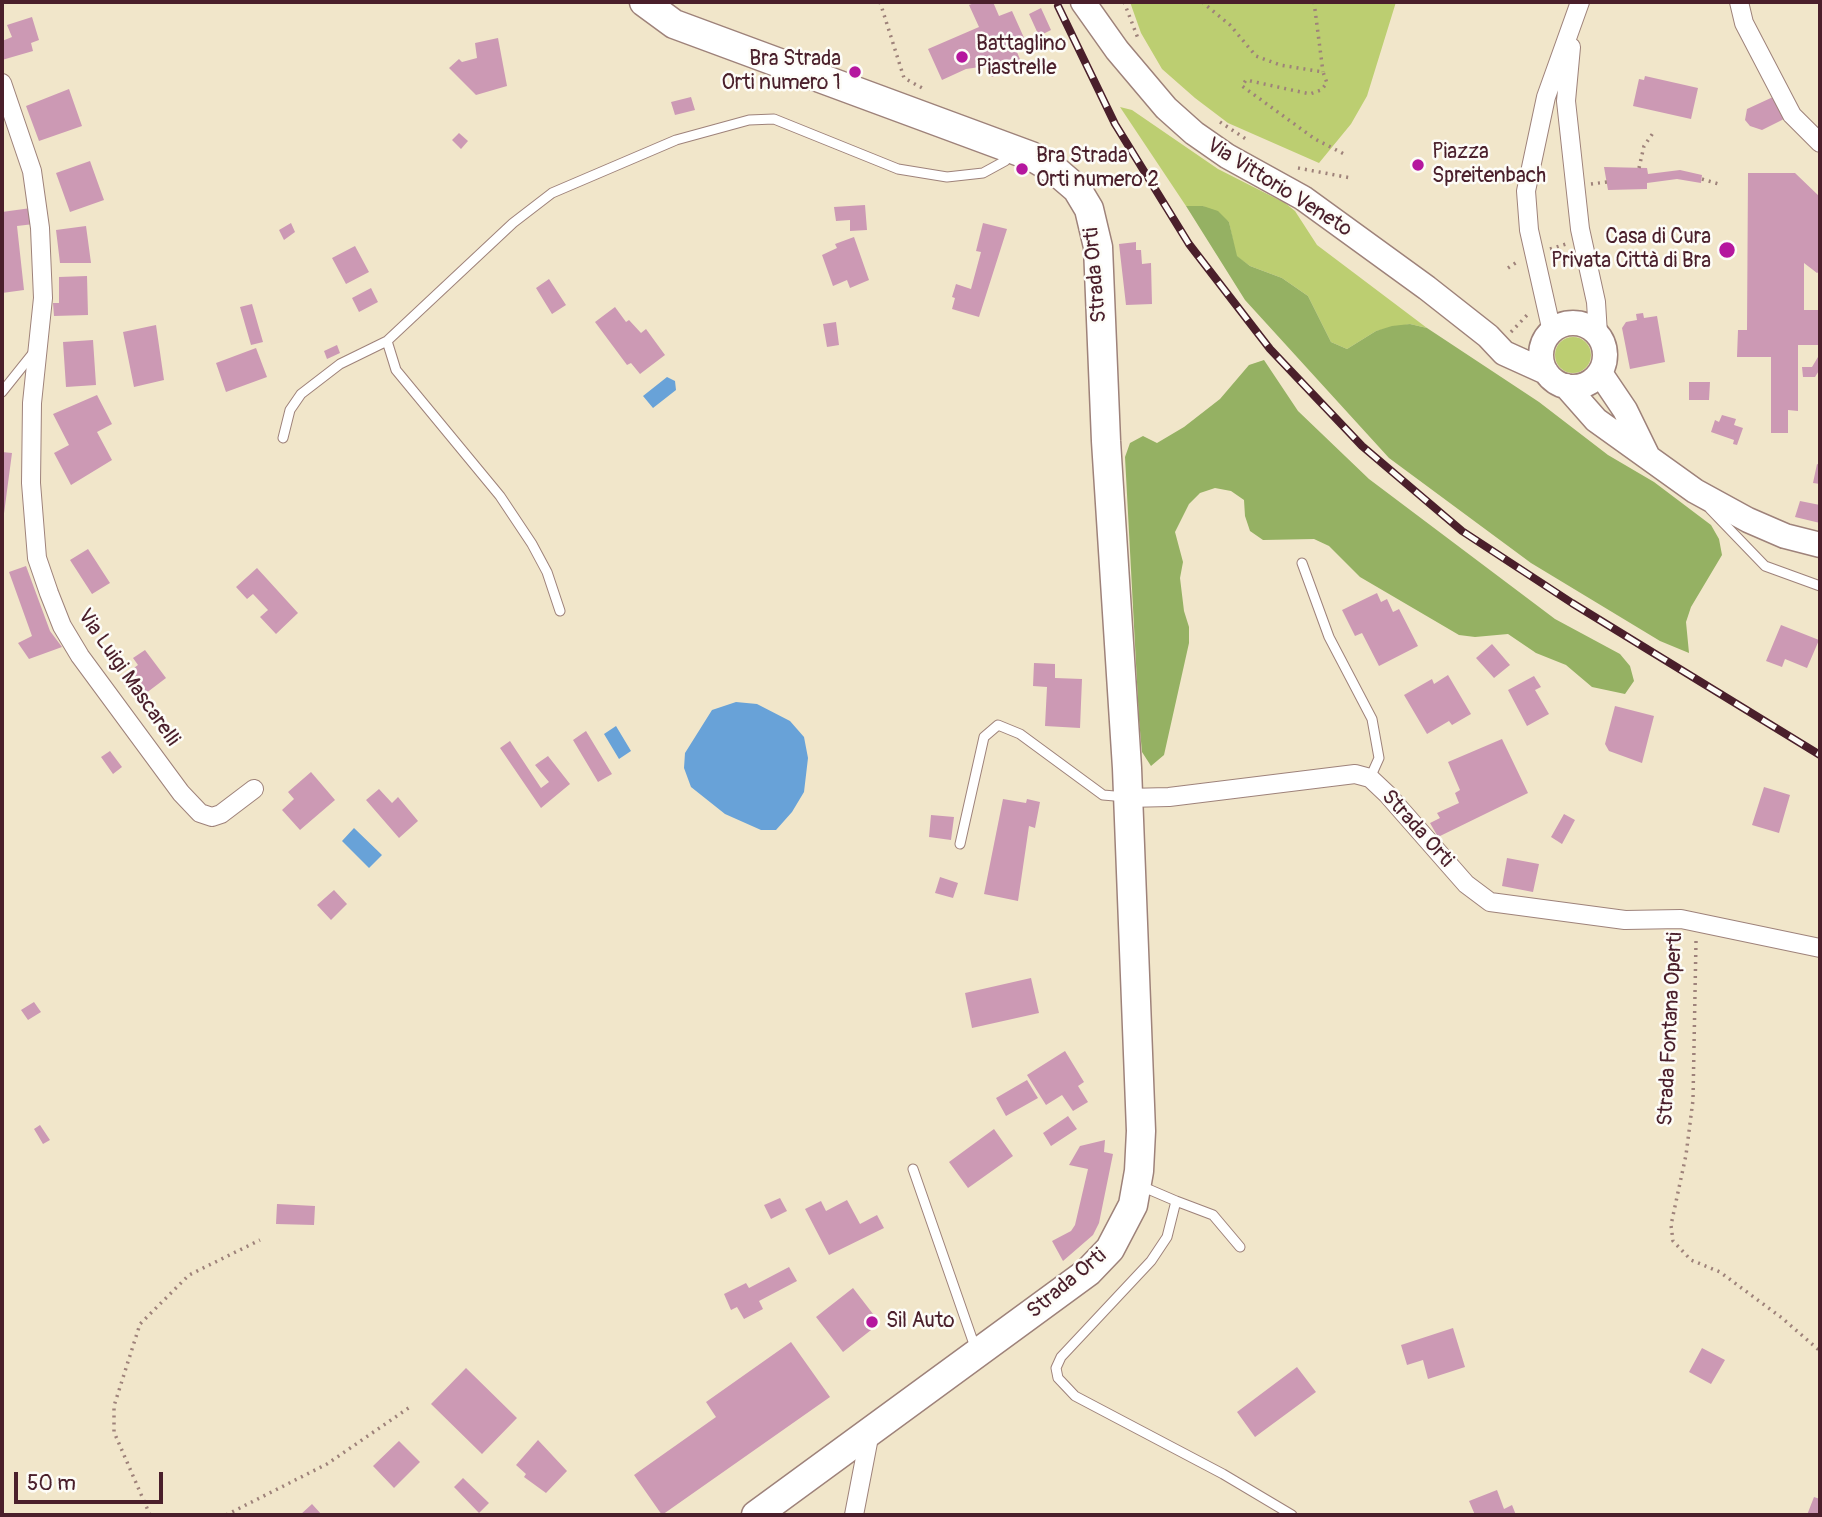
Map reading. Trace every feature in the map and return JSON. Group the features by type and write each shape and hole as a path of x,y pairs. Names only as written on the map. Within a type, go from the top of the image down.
{"main road":[{"name":"Strada Orti","path":"644,2 674,23 1014,150 1056,171 1077,189 1089,209 1098,247 1127,797 1141,1131 1138,1185 1127,1220 1101,1260 978,1355 756,1515"},
{"name":"Via Vittorio Veneto","path":"1083,2 1117,50 1166,108 1194,133 1227,156 1303,198 1495,339 1504,353 1556,379"},
{"name":"Via Vittorio Veneto","path":"1103,2 1117,50"},
{"path":"1495,339 1521,345 1548,336 1570,323 1590,328 1598,334 1605,353 1600,373 1585,385 1556,379"},
{"path":"1548,336 1541,356 1556,379 1596,420 1695,491 1748,520 1785,536 1820,545"},
{"path":"1600,373 1625,410 1648,455"}],"street":[{"path":"1548,336 1544,297 1529,230 1526,191 1546,97 1580,2"},
{"path":"1739,2 1744,23 1792,115 1820,143"},
{"path":"1572,26 1566,102 1580,229 1595,302 1598,334"},
{"name":"Via Luigi Mascarelli","path":"2,83 32,171 38,217 43,298 32,403 31,483 37,558 62,626 166,772 200,813 212,817 221,814 254,789"},
{"name":"Strada Orti","path":"1127,797 1169,797 1346,775 1370,778 1466,884 1490,902 1625,920 1681,919 1697,924"},
{"name":"Strada Fontana Operti","path":"1697,924 1820,948"},
{"path":"854,1515 870,1432"}],"lane":[{"path":"283,438 290,410 301,394 340,364 387,341 513,223 552,193 692,134 748,120 774,119 898,169 947,177 983,173 1005,161 1014,150"},
{"path":"387,341 396,370 500,496 532,544 547,572 560,611"},
{"path":"2,392 38,346"},
{"path":"1695,491 1765,566 1820,586"},
{"path":"1303,563 1329,637 1372,719 1380,758 1370,778"},
{"path":"960,845 984,737 998,725 1020,734 1103,795 1127,797"},
{"path":"913,1169 978,1355"},
{"path":"1138,1185 1213,1215 1240,1247"},
{"path":"1175,1201 1167,1237 1150,1261 1061,1357 1056,1368 1058,1378 1075,1396 1223,1474 1292,1515"}],"path":[{"path":"880,2 904,78 925,90"},
{"path":"1124,2 1145,50"},
{"path":"1202,2 1230,25 1256,56 1280,65 1324,72"},
{"path":"1289,2 1307,2"},
{"path":"1314,2 1327,83 1321,90 1310,94 1246,80 1242,86 1315,139 1346,155"},
{"path":"1215,118 1249,141"},
{"path":"1639,168 1644,146 1653,133"},
{"path":"1295,167 1350,178"},
{"path":"1702,179 1722,185"},
{"path":"1495,339 1544,297"},
{"name":"Strada Fontana Operti","path":"1697,924 1693,1100 1686,1155 1671,1225 1674,1241 1692,1260 1720,1272 1782,1318 1820,1351"},
{"path":"150,1515 114,1432 114,1406 140,1324 189,1275 260,1240"},
{"path":"226,1515 327,1464 410,1407"}],"green space":[{"path":"1130,2 1396,2 1367,96 1351,124 1319,163 1228,123 1195,98 1162,69 1141,33"},
{"path":"1120,107 1132,110 1218,169 1285,203 1295,211 1317,245 1427,328 1410,324 1376,331 1347,349 1331,342 1308,296 1282,278 1250,266 1236,256 1229,222 1203,206 1186,206"},
{"path":"1186,206 1203,206 1218,211 1229,222 1237,256 1250,266 1282,278 1308,296 1331,342 1347,349 1376,331 1392,326 1410,324 1427,328 1539,402 1608,455 1654,482 1711,525 1719,539 1722,555 1691,607 1686,622 1689,653 1660,641 1531,563 1389,458 1245,300"},
{"path":"1573,337 1586,342 1591,355 1586,368 1573,373 1560,368 1555,355 1560,342"},
{"path":"1264,360 1298,411 1369,479 1555,619 1620,654 1630,666 1634,681 1625,694 1592,687 1566,665 1536,653 1508,634 1475,637 1459,635 1360,577 1329,546 1314,539 1263,540 1250,531 1244,500 1231,491 1215,488 1200,493 1189,504 1175,532 1183,562 1180,578 1189,627 1189,643 1164,755 1151,766 1142,752 1139,720 1125,457 1130,443 1143,436 1157,443 1184,427 1220,399 1249,365"}],"water":[{"path":"667,377 675,381 676,390 653,408 643,396"},
{"path":"736,702 757,704 790,721 804,737 808,758 804,792 792,812 776,830 761,830 725,814 691,787 684,768 685,753 712,710"},
{"path":"616,726 631,751 619,759 604,734"},
{"path":"354,828 382,855 369,868 342,841"}],"building":[{"path":"993,2 999,16 1012,11 1025,40 1014,45 1022,64 992,77 987,66 966,69 942,80 928,49 979,27 969,5"},
{"path":"1041,8 1051,30 1039,36 1029,14"},
{"path":"32,17 39,40 31,43 33,51 2,60 2,41 12,37 7,25"},
{"path":"498,38 507,86 476,95 449,68 459,59 462,62 477,58 475,43"},
{"path":"1645,76 1698,88 1691,119 1633,106 1639,79 1644,80"},
{"path":"69,89 82,126 39,141 26,106"},
{"path":"691,97 695,110 675,115 671,102"},
{"path":"1773,97 1784,119 1762,130 1750,126 1745,120 1747,109"},
{"path":"459,133 468,141 461,149 452,140"},
{"path":"90,161 104,200 70,212 56,173"},
{"path":"1604,167 1647,168 1648,174 1680,170 1702,175 1701,183 1677,179 1647,183 1647,189 1608,190"},
{"path":"1748,173 1795,173 1820,197 1820,271 1817,273 1804,263 1804,310 1820,310 1820,345 1798,345 1798,411 1788,410 1788,433 1771,433 1771,357 1737,357 1738,330 1747,330"},
{"path":"865,205 867,230 850,231 850,220 836,221 834,207"},
{"path":"31,208 34,224 17,226 24,290 2,293 2,212"},
{"path":"291,223 295,232 284,240 279,230"},
{"path":"983,223 1007,229 979,317 952,309 955,298 952,297 956,284 971,289 981,252 976,251"},
{"path":"86,226 91,263 60,263 56,230"},
{"path":"854,237 869,280 850,288 847,280 833,286 822,255 837,248 835,244"},
{"path":"1136,242 1136,250 1141,250 1142,264 1151,263 1152,304 1126,305 1119,244"},
{"path":"355,246 369,272 346,284 332,258"},
{"path":"87,276 88,315 54,316 53,303 59,303 59,277"},
{"path":"549,279 566,305 552,314 536,288"},
{"path":"371,288 378,302 359,312 352,298"},
{"path":"252,304 263,342 251,345 240,307"},
{"path":"615,307 626,322 629,320 641,333 646,329 665,355 640,374 631,363 627,365 595,322"},
{"path":"1643,313 1644,318 1657,316 1665,362 1630,369 1622,328 1626,322 1637,320 1636,314"},
{"path":"836,322 839,345 827,347 823,324"},
{"path":"156,325 164,380 134,387 123,332"},
{"path":"93,340 96,385 66,387 63,342"},
{"path":"337,345 340,353 327,359 324,351"},
{"path":"256,348 267,377 226,392 216,363"},
{"path":"1818,357 1820,369 1815,377 1803,377 1802,367 1812,367"},
{"path":"1689,382 1710,382 1709,400 1689,400"},
{"path":"97,395 112,424 97,432 112,460 71,485 54,453 69,445 53,414"},
{"path":"1722,415 1736,419 1734,425 1743,428 1737,445 1733,444 1734,440 1711,432 1715,420 1719,422"},
{"path":"2,452 12,453 3,521 2,521"},
{"path":"1817,464 1820,465 1820,484 1813,483"},
{"path":"1800,501 1820,505 1820,523 1795,517"},
{"path":"88,549 110,583 92,594 70,560"},
{"path":"26,566 50,631 62,647 29,659 18,643 32,636 9,572"},
{"path":"257,568 298,613 276,634 260,617 268,610 253,594 247,599 236,587"},
{"path":"1377,593 1381,602 1387,599 1393,612 1399,609 1418,646 1379,666 1362,633 1355,636 1342,610"},
{"path":"1781,625 1819,640 1807,668 1785,659 1782,667 1766,661"},
{"path":"1492,644 1510,665 1494,678 1476,658"},
{"path":"145,650 166,678 141,697 124,675 138,665 133,658"},
{"path":"1034,663 1055,664 1055,678 1082,679 1080,728 1045,726 1047,687 1033,686"},
{"path":"1448,675 1471,714 1452,725 1449,721 1427,734 1404,695 1432,679 1434,684"},
{"path":"1534,676 1541,687 1535,690 1549,714 1527,726 1508,690"},
{"path":"1615,706 1654,716 1642,763 1609,751 1605,744"},
{"path":"586,731 612,774 598,782 573,740"},
{"path":"1502,739 1528,793 1438,837 1430,823 1440,818 1437,813 1459,803 1455,793 1460,790 1448,762"},
{"path":"510,741 541,788 549,782 535,765 548,756 570,784 541,808 500,748"},
{"path":"110,751 122,767 113,774 101,757"},
{"path":"311,772 335,800 300,830 282,810 294,799 288,792"},
{"path":"1764,787 1790,795 1779,833 1752,825"},
{"path":"379,789 392,803 398,797 418,821 399,838 366,800"},
{"path":"1003,799 1026,803 1027,799 1040,802 1035,828 1029,826 1018,901 984,894"},
{"path":"1564,814 1575,820 1562,844 1551,837"},
{"path":"931,815 954,817 951,840 929,837"},
{"path":"1507,858 1539,864 1533,892 1502,886"},
{"path":"940,877 958,883 953,898 935,893"},
{"path":"334,890 347,904 331,920 317,905"},
{"path":"1031,978 1039,1013 972,1028 965,993"},
{"path":"34,1002 41,1012 28,1020 21,1010"},
{"path":"1065,1051 1084,1082 1078,1086 1088,1102 1073,1111 1062,1095 1046,1105 1027,1075"},
{"path":"1027,1080 1038,1098 1006,1116 996,1098"},
{"path":"1068,1116 1077,1129 1051,1146 1043,1133"},
{"path":"40,1125 50,1140 43,1144 34,1129"},
{"path":"994,1129 1013,1156 968,1188 949,1162"},
{"path":"1105,1140 1104,1152 1113,1154 1099,1223 1093,1235 1063,1261 1052,1241 1071,1231 1075,1225 1088,1169 1069,1165 1080,1146"},
{"path":"780,1198 787,1211 771,1219 764,1205"},
{"path":"847,1200 860,1224 877,1215 884,1228 829,1255 805,1209 821,1201 826,1211"},
{"path":"277,1204 315,1206 314,1225 276,1224"},
{"path":"789,1267 797,1281 759,1301 763,1309 744,1319 737,1307 731,1310 724,1294 746,1283 749,1288"},
{"path":"853,1288 880,1323 843,1352 816,1317"},
{"path":"1453,1328 1465,1367 1428,1379 1423,1360 1407,1365 1401,1345"},
{"path":"791,1342 830,1397 662,1515 634,1475 716,1417 706,1402"},
{"path":"1702,1348 1725,1360 1711,1384 1689,1372"},
{"path":"1297,1367 1316,1392 1255,1437 1237,1412"},
{"path":"466,1368 517,1418 482,1454 431,1404"},
{"path":"538,1440 567,1471 546,1493 524,1477 526,1474 516,1465"},
{"path":"399,1441 420,1462 394,1488 373,1466"},
{"path":"463,1478 489,1503 479,1513 454,1487"},
{"path":"1497,1490 1504,1509 1512,1505 1516,1515 1475,1515 1469,1501"},
{"path":"1814,1497 1820,1499 1820,1515 1807,1515"},
{"path":"312,1504 322,1515 300,1515"}],"railway":[{"path":"1058,6 1115,124 1189,244 1270,349 1362,446 1462,531 1572,603 1820,755"}],"place":[{"name":"Battaglino Piastrelle","path":"962,57"},
{"name":"Bra Strada Orti numero 1","path":"855,72"},
{"name":"Piazza Spreitenbach","path":"1418,165"},
{"name":"Bra Strada Orti numero 2","path":"1022,169"},
{"name":"Casa di Cura Privata Città di Bra","path":"1727,250"},
{"name":"Sil Auto","path":"872,1322"}]}
